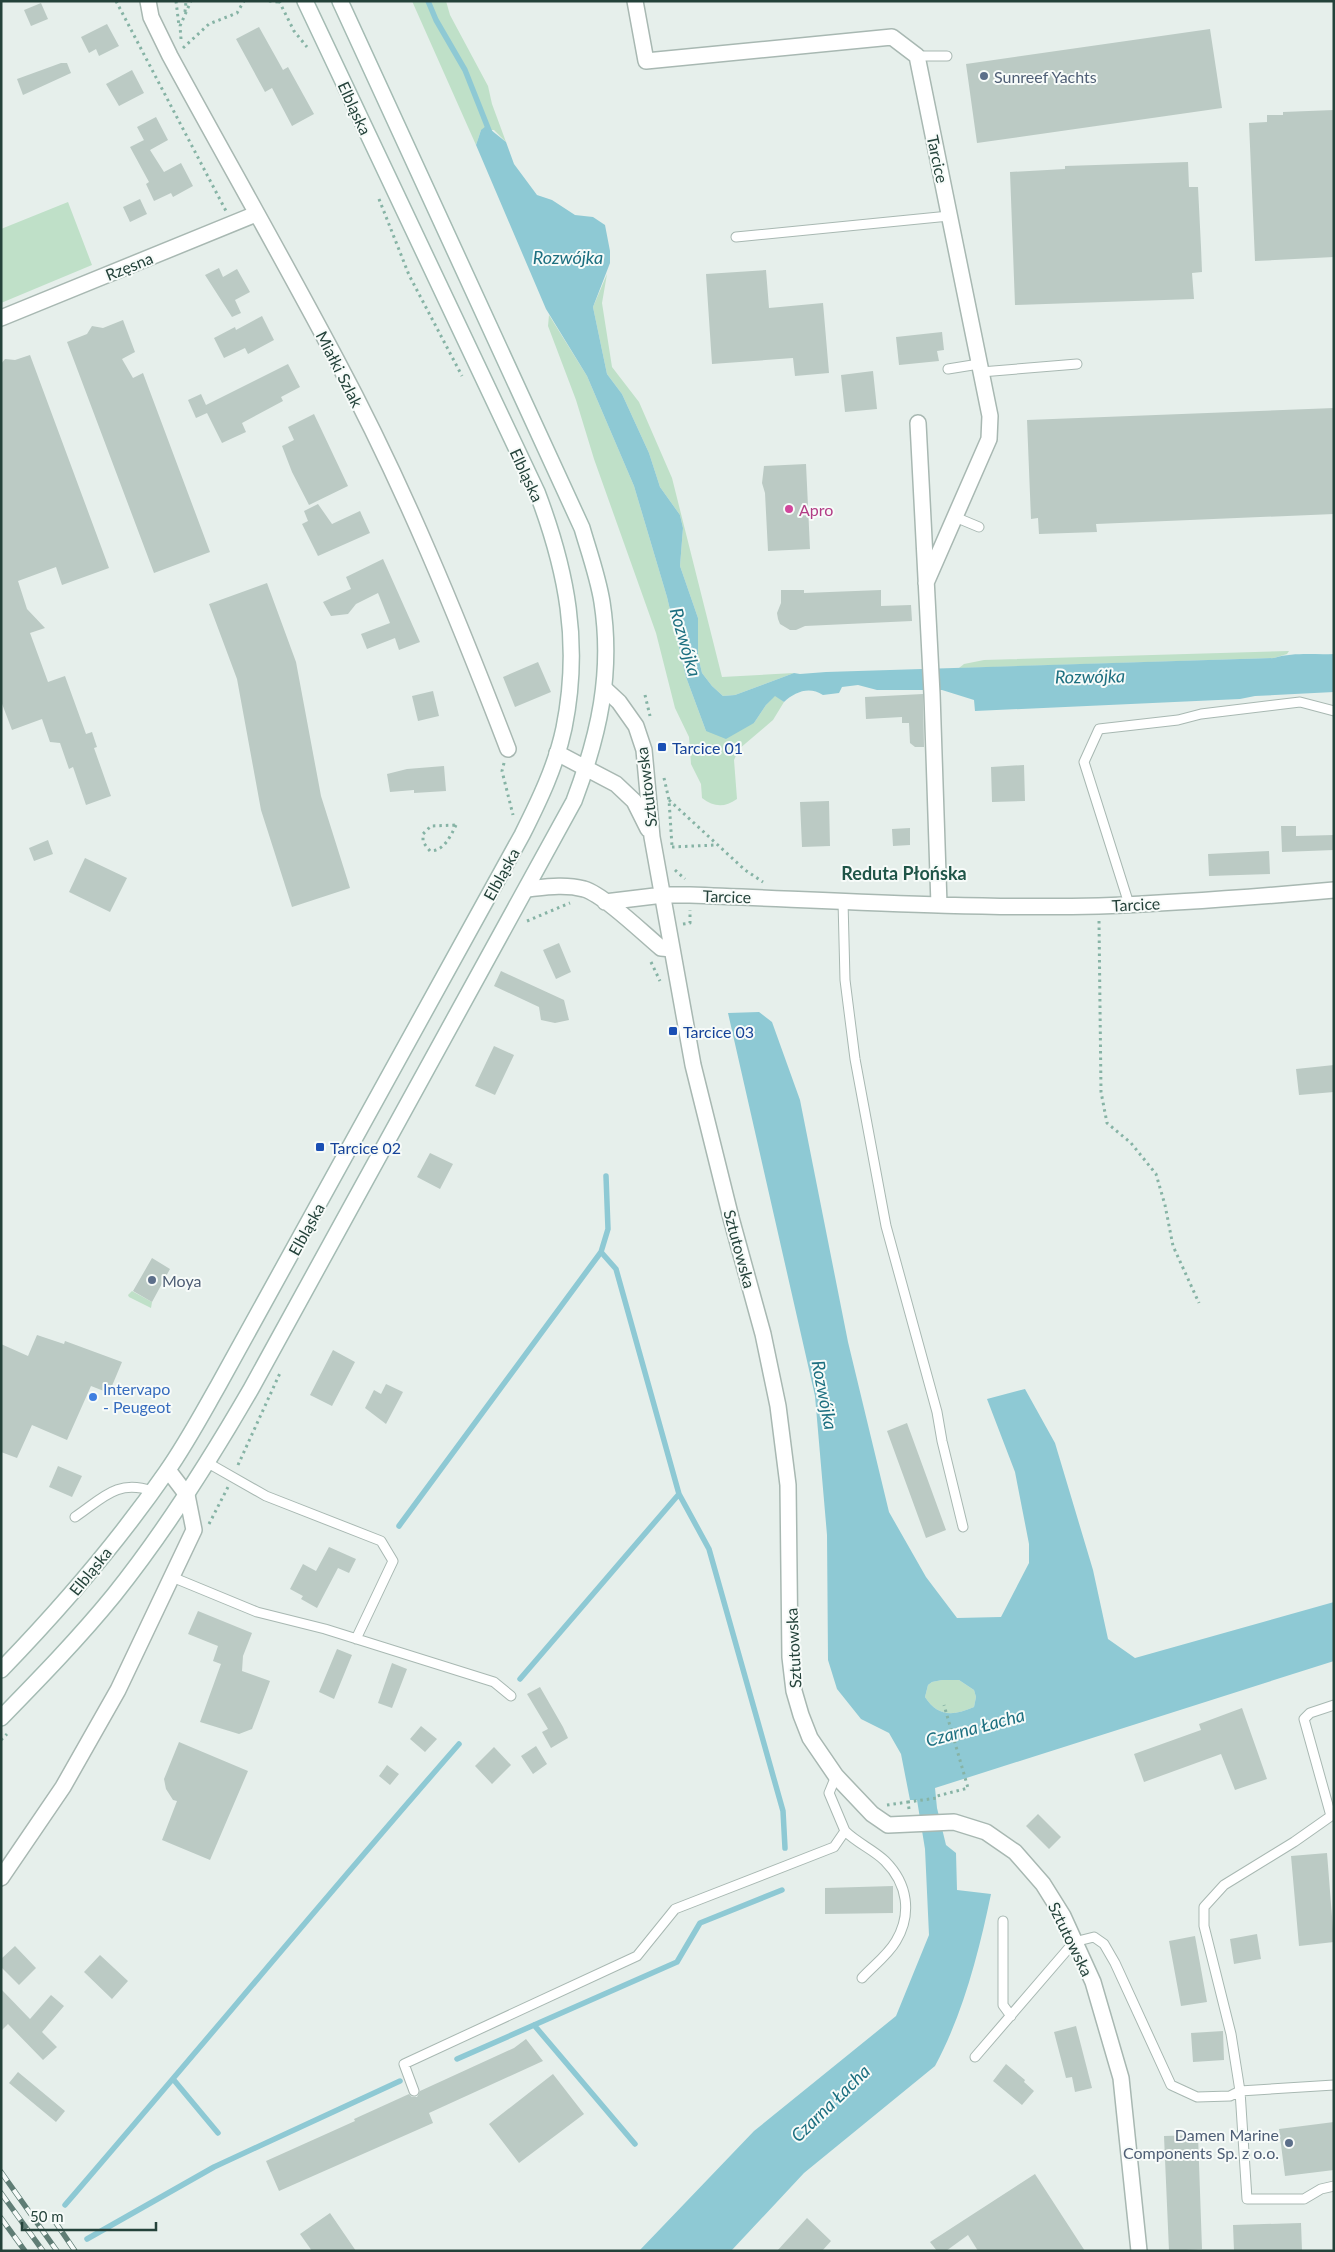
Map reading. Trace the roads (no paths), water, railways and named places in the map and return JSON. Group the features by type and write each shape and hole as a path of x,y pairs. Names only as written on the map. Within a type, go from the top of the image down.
{"street":[{"name":"Miałki Szlak","path":"148,1 151,17 170,56 337,359 411,512 462,631 508,749"},
{"name":"Elbląska","path":"1,1670 90,1572 168,1470 252,1327 522,835 542,796 564,729 571,644 565,586 554,537 537,492 305,1"},
{"name":"Elbląska","path":"1,1718 55,1663 114,1595 208,1463 251,1389 574,801 599,722 605,689 605,640 602,602 582,528 340,1"},
{"path":"635,1 646,60 892,38 917,56"},
{"name":"Tarcice","path":"917,56 990,416 989,439 926,584"},
{"name":"Rzęsna","path":"1,318 256,214"},
{"name":"Tarcice","path":"918,423 932,694 939,905"},
{"name":"Sztutowska","path":"605,689 619,702 636,726 644,750 652,837 692,1065 731,1218 764,1334 778,1406 788,1485 790,1658 794,1691 801,1715 810,1738 836,1776 872,1814 888,1825 954,1822 986,1832 1015,1852 1040,1879 1063,1916 1093,1982 1121,2078 1139,2251"},
{"name":"Sztutowska","path":"557,754 616,784 634,801 652,837"},
{"path":"526,888 558,886 586,890 605,902 661,948 672,949"},
{"name":"Tarcice","path":"605,902 663,895 939,905 1098,906 1241,898 1334,890"},
{"path":"1,1878 63,1787 118,1690 194,1530 187,1495 168,1470"}],"lane":[{"path":"917,56 946,56"},
{"path":"736,237 949,216"},
{"path":"948,370 1077,364"},
{"path":"955,517 979,527"},
{"path":"1129,904 1084,762 1099,729 1178,720 1201,714 1300,702 1334,711"},
{"path":"843,901 845,980 855,1059 886,1226 937,1412 942,1441 963,1527"},
{"path":"208,1463 266,1496 381,1541 393,1561 356,1638"},
{"path":"75,1517 120,1488 138,1487 152,1491"},
{"path":"172,1577 257,1612 356,1638 494,1682 511,1696"},
{"path":"1334,1705 1310,1713 1304,1719 1332,1819 1224,1885 1204,1907 1204,1926 1231,2034 1240,2091 1247,2199 1304,2199 1321,2189 1334,2186"},
{"path":"836,1776 829,1793 846,1831 854,1840 885,1860 900,1880 907,1916 895,1942 862,1978"},
{"path":"414,2091 404,2064 637,1956 674,1908 834,1847 846,1831"},
{"path":"1003,1921 1003,2005 1011,2016"},
{"path":"976,2057 1074,1942 1094,1937 1104,1944 1115,1962 1171,2085 1197,2097 1230,2096 1240,2091 1334,2085"}],"water":[{"name":"Rozwójka","path":"486,126 506,142 514,164 537,195 552,200 575,215 593,217 605,225 610,251 610,263 593,307 607,374 622,394 649,453 660,487 680,515 683,528 680,566 698,618 698,656 702,673 723,696 735,695 794,673 1274,658 1304,654 1334,654 1334,692 1255,696 1240,699 975,711 974,700 942,690 877,690 858,685 842,687 839,693 823,695 813,691 802,691 784,702 775,696 766,705 754,723 726,739 706,731 686,677 667,597 634,486 587,376 546,309 476,145 481,130"},
{"name":"Czarna Łacha","path":"759,1012 772,1022 800,1100 848,1342 889,1512 926,1577 957,1618 1001,1617 1029,1563 1029,1544 1015,1472 987,1399 1025,1389 1055,1443 1093,1570 1108,1639 1135,1658 1334,1602 1334,1661 935,1788 937,1808 946,1845 956,1853 957,1890 991,1894 981,1938 962,2004 935,2066 804,2173 731,2251 639,2251 754,2131 896,2016 929,1935 925,1849 917,1800 910,1800 901,1754 889,1733 861,1719 837,1689 828,1660 827,1535 815,1396 728,1013","holes":["959,1680 974,1690 976,1697 974,1707 959,1712 946,1713 935,1708 925,1697 928,1685 932,1682"]}],"waterway":[{"name":"Rozwójka","path":"428,1 436,20 465,70 490,133"},
{"path":"606,1176 608,1229 601,1252 616,1269 679,1494 709,1549 783,1811 785,1848"},
{"path":"399,1526 601,1252"},
{"path":"520,1679 679,1494"},
{"path":"65,2205 459,1744"},
{"path":"457,2059 677,1962 700,1923 782,1890"},
{"path":"534,2025 635,2144"},
{"path":"173,2079 218,2133"},
{"path":"87,2239 214,2167 400,2081"}],"railway":[{"path":"1,2172 57,2251"},
{"path":"1,2193 43,2251"},
{"path":"1,2218 25,2251"},
{"path":"56,2223 75,2251"}],"place":[{"name":"Sunreef Yachts","path":"984,76"},
{"name":"Apro","path":"789,509"},
{"name":"Tarcice 01","path":"662,747"},
{"name":"Tarcice 03","path":"673,1031"},
{"name":"Tarcice 02","path":"320,1147"},
{"name":"Moya","path":"152,1280"},
{"name":"Intervapo - Peugeot","path":"93,1397"},
{"name":"Damen Marine Components Sp. z o.o.","path":"1289,2143"}],"district":[{"name":"Reduta Płońska","path":"904,873"}]}
